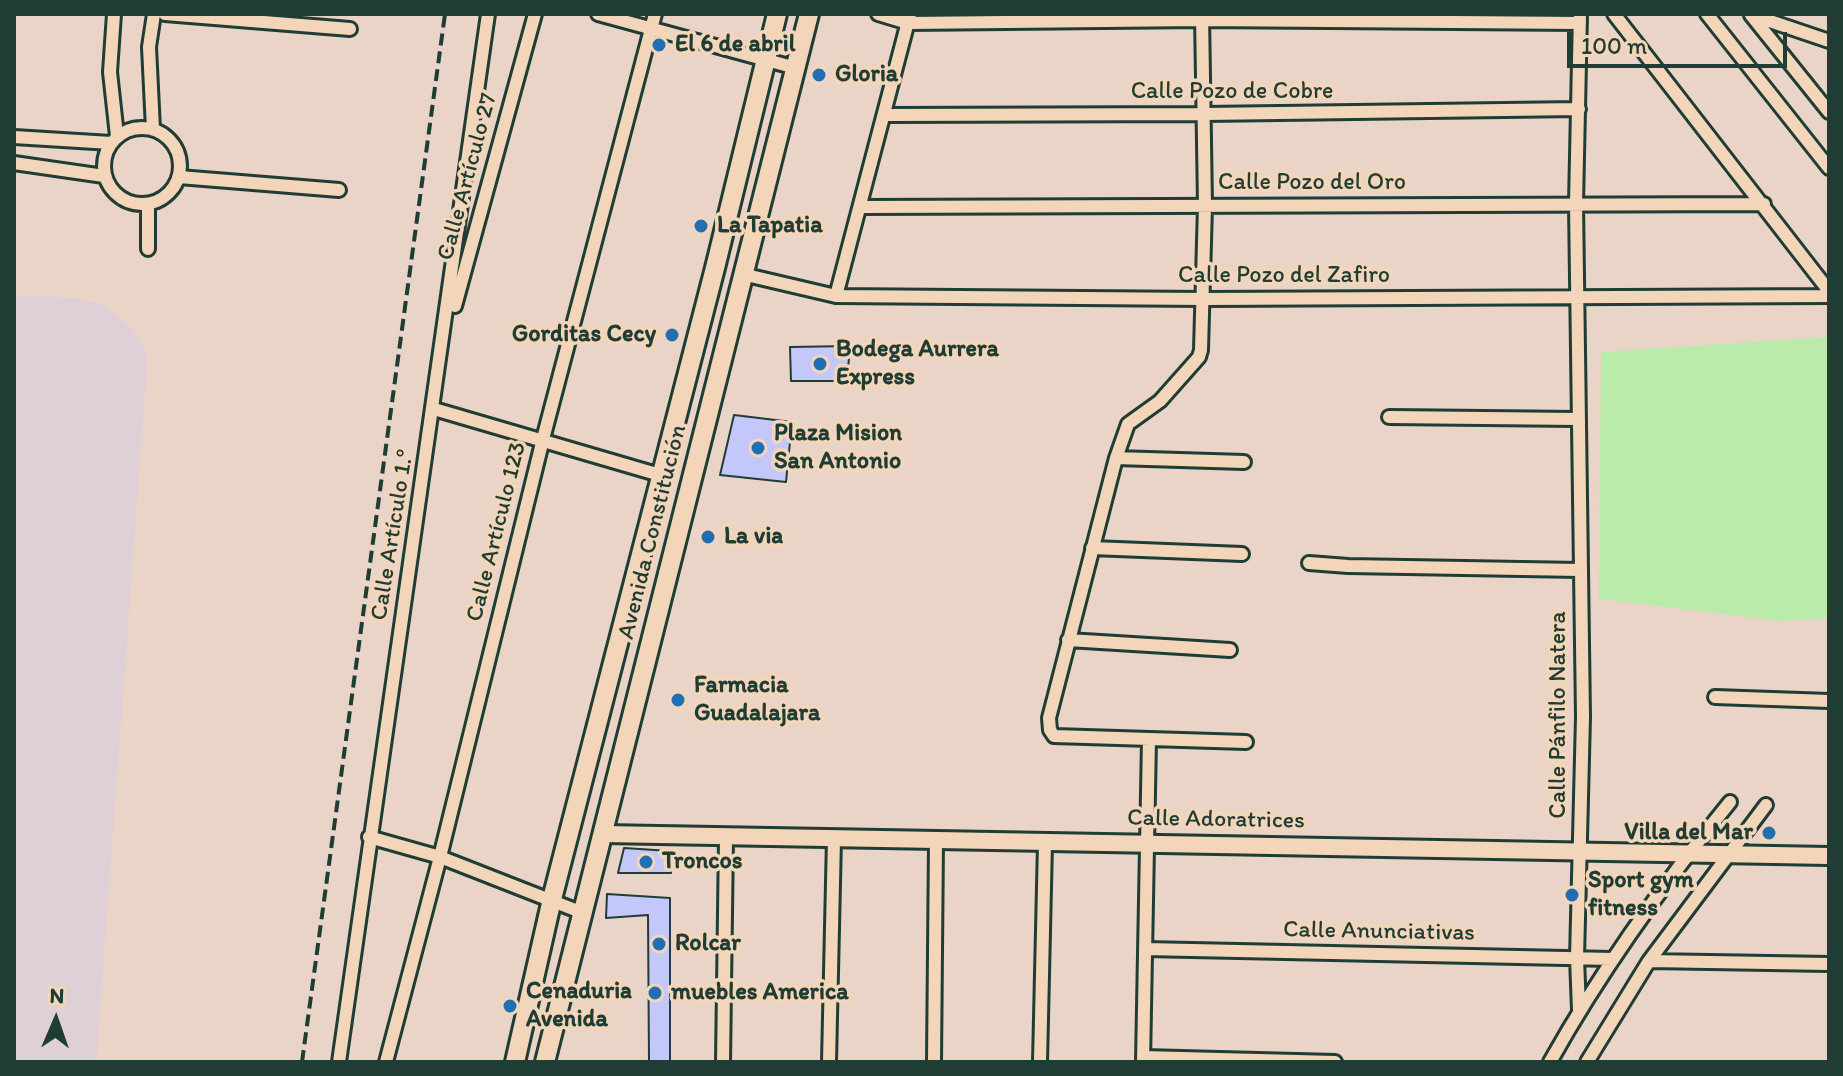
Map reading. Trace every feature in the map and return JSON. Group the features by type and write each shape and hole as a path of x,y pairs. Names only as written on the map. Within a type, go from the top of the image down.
{"main road":[{"name":"Avenida Constitución","path":"515,1062 552,899 715,268 777,14"},
{"name":"Avenida Constitución","path":"545,1062 809,14"}],"street":[{"path":"14,137 114,140 128,130 153,129 164,135 179,154 179,177 172,190 148,204 134,204 110,189 104,176 103,164 114,140 110,72 114,14"},
{"path":"153,129 149,47 154,14"},
{"path":"165,14 350,29"},
{"name":"Calle Artículo 1.º","path":"339,1062 369,837 443,352 488,14"},
{"name":"Calle Artículo 27","path":"443,352 535,14"},
{"path":"598,14 796,68"},
{"name":"Calle Artículo 123","path":"386,1062 543,439 655,14"},
{"path":"878,14 909,18 1580,19 1576,296"},
{"path":"1614,14 1764,204 1829,294"},
{"path":"1707,14 1829,168"},
{"path":"1750,14 1829,41"},
{"path":"1750,14 1829,112"},
{"path":"1202,17 1205,206 1203,333 1199,357 1160,401 1128,424 1116,458 1049,718 1054,736 1246,742"},
{"path":"836,296 909,18"},
{"name":"Calle Pozo de Cobre","path":"886,115 1579,109"},
{"path":"14,163 104,176"},
{"path":"179,177 339,190"},
{"path":"148,204 148,249"},
{"name":"Calle Pozo del Oro","path":"860,207 1764,204"},
{"name":"Calle Pozo del Zafiro","path":"742,274 836,296 1204,299 1829,294"},
{"name":"Calle Pánfilo Natera","path":"1576,296 1583,717 1577,958 1579,1010"},
{"path":"434,409 660,475"},
{"path":"1389,417 1577,419"},
{"path":"1116,458 1244,462"},
{"path":"1092,548 1242,554"},
{"path":"1309,563 1580,570"},
{"path":"1068,640 1230,650"},
{"path":"1715,697 1829,701"},
{"path":"1149,739 1143,1060 1335,1062"},
{"path":"1550,1062 1612,959 1689,852 1730,802"},
{"path":"1587,1062 1649,961 1766,805"},
{"name":"Calle Adoratrices","path":"603,834 1829,856"},
{"path":"369,837 440,857 583,913"},
{"path":"723,1062 726,838"},
{"path":"829,1062 834,838"},
{"path":"934,1062 936,841"},
{"path":"1040,1062 1045,843"},
{"name":"Calle Anunciativas","path":"1145,949 1612,959"},
{"path":"1649,961 1829,964"}],"shaded area":[{"path":"14,295 74,298 104,305 134,330 145,351 147,363 96,1062 14,1062"}],"green space":[{"path":"1829,337 1829,618 1781,621 1599,599 1601,352"}],"building":[{"name":"Bodega Aurrera Express","path":"850,346 847,381 791,381 790,347"},
{"name":"Plaza Mision San Antonio","path":"734,415 792,422 786,482 720,475"},
{"name":"Troncos","path":"624,848 670,851 671,873 618,873"},
{"path":"607,894 670,898 670,1062 649,1062 648,915 606,918"}],"railway":[{"path":"302,1062 445,14"}],"place":[{"name":"El 6 de abril","path":"659,45"},
{"name":"Gloria","path":"819,75"},
{"name":"La Tapatia","path":"701,226"},
{"name":"Gorditas Cecy","path":"672,335"},
{"name":"Bodega Aurrera Express","path":"820,364"},
{"name":"Plaza Mision San Antonio","path":"758,448"},
{"name":"La via","path":"708,537"},
{"name":"Farmacia Guadalajara","path":"678,700"},
{"name":"Villa del Mar","path":"1769,833"},
{"name":"Troncos","path":"646,862"},
{"name":"Sport gym fitness","path":"1572,895"},
{"name":"Rolcar","path":"659,944"},
{"name":"muebles America","path":"655,993"},
{"name":"Cenaduria Avenida","path":"510,1006"}]}
